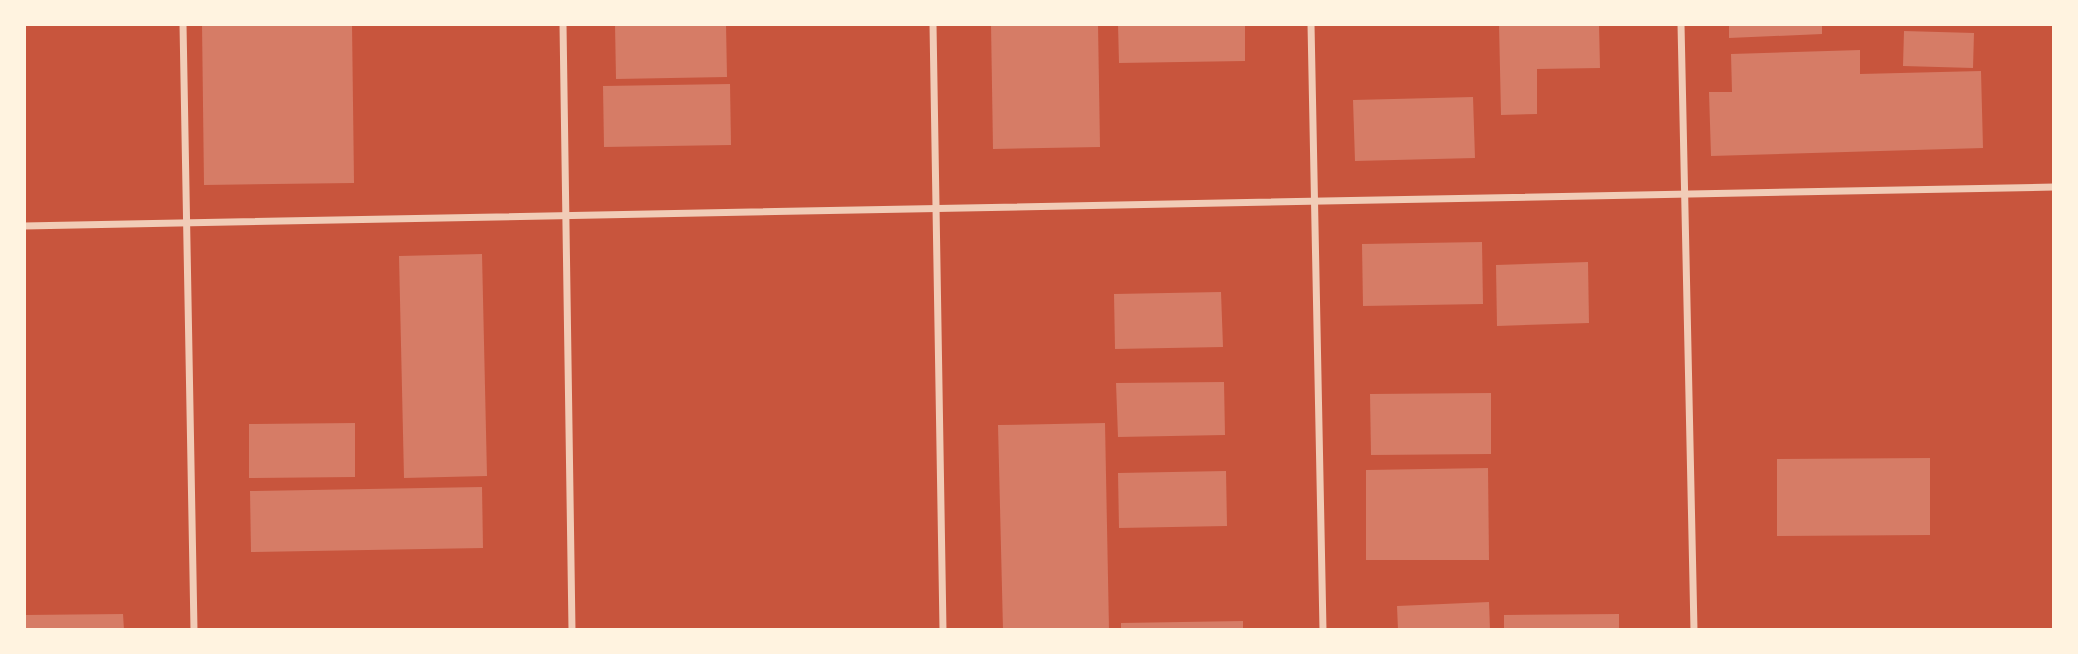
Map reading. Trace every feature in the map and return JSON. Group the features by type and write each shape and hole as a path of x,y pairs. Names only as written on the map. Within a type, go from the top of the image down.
{"street":[{"path":"183,24 194,629"},
{"path":"563,24 572,629"},
{"path":"933,24 943,629"},
{"path":"1311,24 1323,629"},
{"path":"1681,24 1694,629"},
{"path":"24,226 2053,187"}],"building":[{"path":"202,24 352,24 354,183 204,185"},
{"path":"615,24 726,24 727,77 616,79"},
{"path":"991,24 1098,24 1100,147 993,149"},
{"path":"1118,24 1245,24 1245,61 1119,63"},
{"path":"1499,24 1599,24 1600,68 1537,69 1537,114 1501,115"},
{"path":"1729,24 1822,24 1822,34 1729,38"},
{"path":"1904,31 1974,33 1973,68 1903,66"},
{"path":"1860,50 1860,74 1981,71 1983,148 1711,156 1709,92 1732,92 1731,54"},
{"path":"730,84 731,145 604,147 603,86"},
{"path":"1473,97 1475,158 1355,161 1353,100"},
{"path":"1482,242 1483,304 1363,306 1362,244"},
{"path":"482,254 487,476 404,478 399,256"},
{"path":"1588,262 1589,323 1497,326 1496,265"},
{"path":"1221,292 1223,347 1115,349 1114,294"},
{"path":"1224,382 1225,435 1118,437 1116,383"},
{"path":"1491,393 1491,454 1371,455 1370,394"},
{"path":"355,423 355,477 249,478 249,424"},
{"path":"1105,423 1109,630 1003,630 998,425"},
{"path":"1930,458 1930,535 1777,536 1777,459"},
{"path":"1488,468 1489,560 1366,560 1366,470"},
{"path":"1226,471 1227,526 1119,528 1118,473"},
{"path":"482,487 483,548 251,552 250,491"},
{"path":"1489,602 1490,630 1398,630 1397,606"},
{"path":"123,614 124,630 24,630 24,615"},
{"path":"1619,614 1619,630 1504,630 1504,615"},
{"path":"1243,621 1243,630 1121,630 1121,623"}]}
